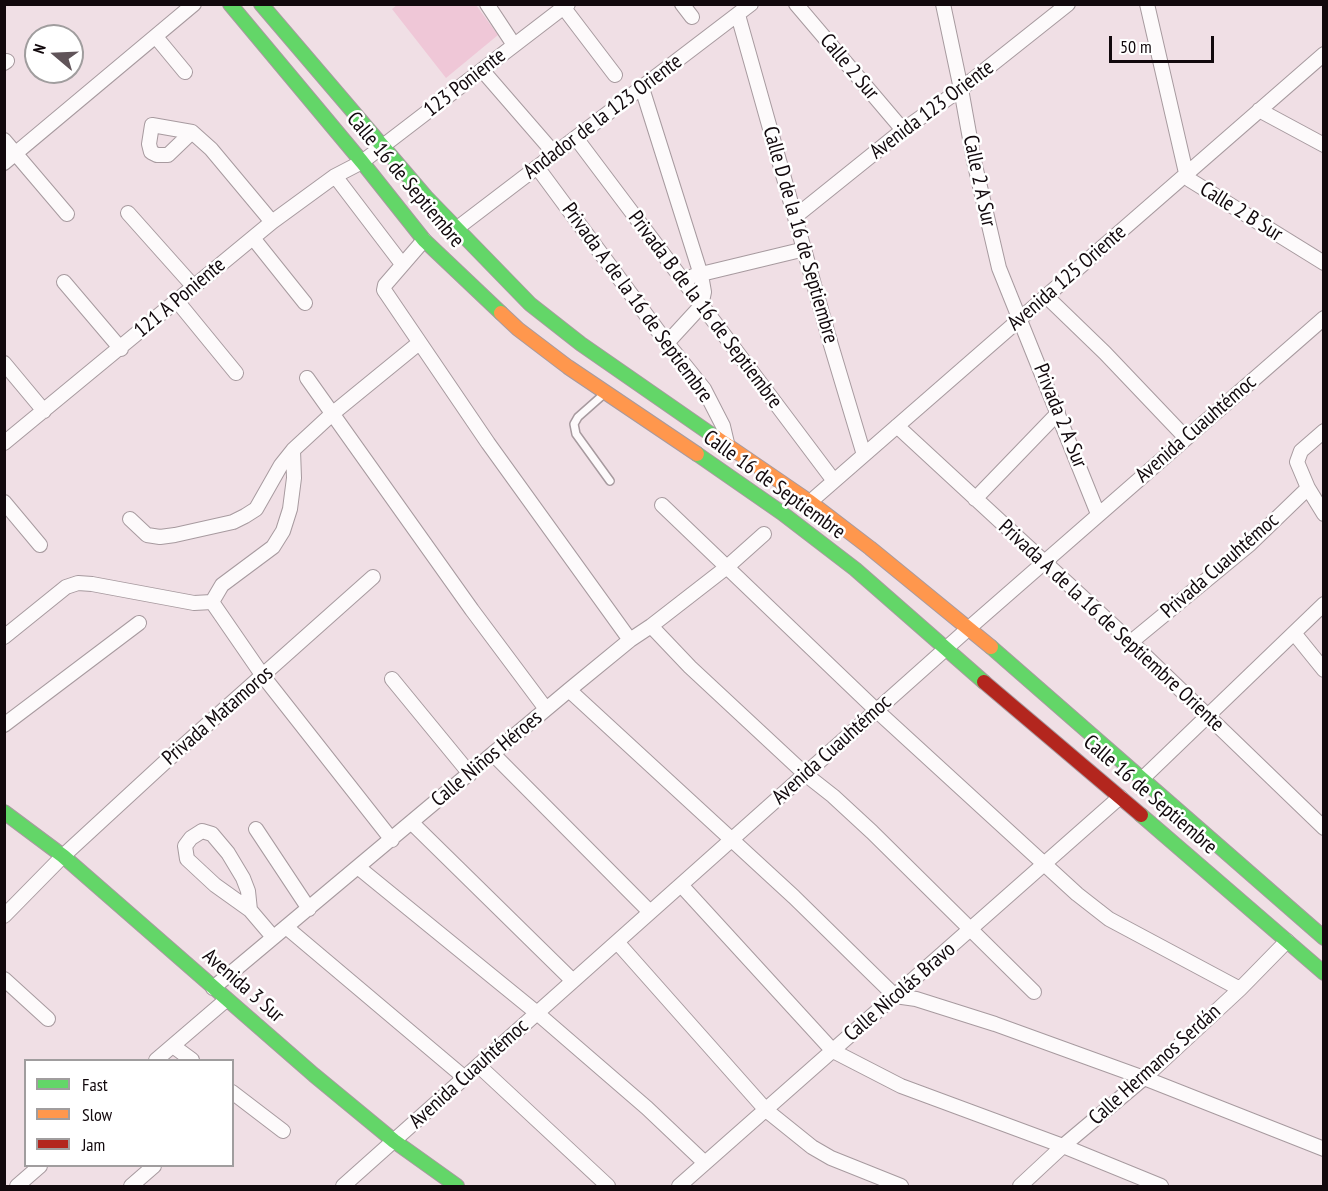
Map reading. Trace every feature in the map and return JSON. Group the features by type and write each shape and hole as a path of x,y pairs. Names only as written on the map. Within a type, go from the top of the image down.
{"main road":[{"name":"Calle 16 de Septiembre","path":"230,4 424,240 518,329 568,367 782,513 855,569 1323,973"},
{"name":"Calle 16 de Septiembre","path":"261,4 456,229 530,304 581,344 810,502 969,628 1320,930"},
{"name":"Avenida 3 Sur","path":"4,812 63,856 226,1000 394,1141 457,1186"}],"street":[{"path":"487,4 514,45"},
{"path":"682,4 692,17"},
{"name":"Andador de la 123 Oriente","path":"456,229 751,4"},
{"name":"Calle 2 Sur","path":"796,4 903,130"},
{"name":"Calle 2 A Sur","path":"943,4 989,231 999,268 1021,318"},
{"name":"Avenida 123 Oriente","path":"796,216 903,130 961,89 1068,4"},
{"name":"Calle 2 B Sur","path":"1147,4 1186,173 1190,180 1323,263"},
{"path":"4,163 156,37 187,6"},
{"name":"123 Poniente","path":"362,162 566,6"},
{"path":"566,6 615,75"},
{"name":"Calle D de la 16 de Septiembre","path":"738,15 864,455"},
{"path":"156,37 184,72"},
{"name":"Avenida 125 Oriente","path":"810,502 1323,54"},
{"path":"482,70 554,153"},
{"path":"642,88 701,274 704,292 701,306 667,343"},
{"path":"1259,110 1323,145"},
{"path":"192,132 211,149 272,222"},
{"name":"Privada B de la 16 de Septiembre","path":"576,138 834,481"},
{"path":"4,140 67,214"},
{"name":"121 A Poniente","path":"4,443 121,349 272,222 335,176 362,162"},
{"name":"Privada A de la 16 de Septiembre","path":"537,167 667,343 704,389 723,426 727,443"},
{"path":"335,176 402,264"},
{"path":"128,213 194,287"},
{"path":"254,238 305,303"},
{"path":"424,240 385,285 384,290 580,572 630,639"},
{"path":"682,279 805,249"},
{"path":"64,282 121,349"},
{"path":"1046,296 1105,353 1186,438"},
{"path":"177,301 236,373"},
{"name":"Privada 2 A Sur","path":"1021,318 1098,514"},
{"name":"Avenida Cuauhtémoc","path":"344,1186 1044,561 1323,318"},
{"path":"130,519 147,535 160,537 234,522 256,509 281,465 293,450 332,414 419,343"},
{"path":"4,363 44,411"},
{"path":"307,378 472,610 546,709"},
{"path":"975,499 1058,413"},
{"name":"Privada A de la 16 de Septiembre Oriente","path":"897,426 1131,642 1323,828"},
{"path":"1323,431 1301,451 1297,462 1323,514"},
{"path":"212,602 222,585 273,547 283,531 290,509 294,478 293,450"},
{"name":"Privada Cuauhtémoc","path":"1131,642 1250,544 1308,488"},
{"path":"4,502 40,545"},
{"path":"662,505 876,710 1077,894 1109,919 1240,989"},
{"name":"Calle Niños Héroes","path":"213,988 630,639 651,626 727,567 764,534"},
{"name":"Privada Matamoros","path":"4,916 63,856 373,577"},
{"path":"4,637 66,587 78,583 194,603 212,602"},
{"path":"212,602 263,676 392,840"},
{"path":"1142,779 1323,604"},
{"path":"4,725 139,623"},
{"path":"651,626 690,667 805,774 856,817 1034,992"},
{"path":"1294,633 1323,670"},
{"path":"392,679 470,774"},
{"path":"569,690 794,897 895,996 916,999 995,1024 1144,1078 1323,1149"},
{"path":"493,754 650,912"},
{"name":"Calle Nicolás Bravo","path":"689,1184 705,1163 1120,797"},
{"path":"412,823 573,981"},
{"path":"256,829 309,909"},
{"path":"250,910 248,891 243,878 223,847 208,832 202,831 191,838 185,846 187,860 215,885 250,910 273,937"},
{"path":"359,868 537,1013 647,1108 705,1163"},
{"path":"681,885 833,1051 901,1086 1063,1146 1161,1186"},
{"path":"286,927 465,1077"},
{"name":"Calle Hermanos Serdán","path":"1020,1186 1063,1146 1144,1078 1240,989 1287,941"},
{"path":"616,942 766,1110 812,1147 831,1158 900,1186"},
{"path":"4,979 48,1019"},
{"path":"157,1059 226,1000"},
{"path":"173,1046 191,1059"},
{"path":"479,1066 608,1186"},
{"path":"234,1094 283,1131"},
{"path":"17,1186 39,1167"},
{"path":"131,1186 153,1167"}],"lane":[{"path":"606,392 578,417 574,424 576,434 610,481"}],"shaded area":[{"path":"397,5 476,5 498,35 446,78 392,9"}],"traffic: fast":[{"path":"230,4 424,240 501,313"},
{"path":"261,4 426,197 530,304 581,344 715,437"},
{"path":"697,454 782,513 855,569 984,682"},
{"path":"991,647 1324,938"},
{"path":"4,812 63,856 314,1075 394,1141 457,1186"},
{"path":"1141,815 1324,973"}],"traffic: slow":[{"path":"501,313 568,367 697,454"},
{"path":"715,437 810,502 991,647"}],"traffic: jam":[{"path":"984,682 1141,815"}]}
